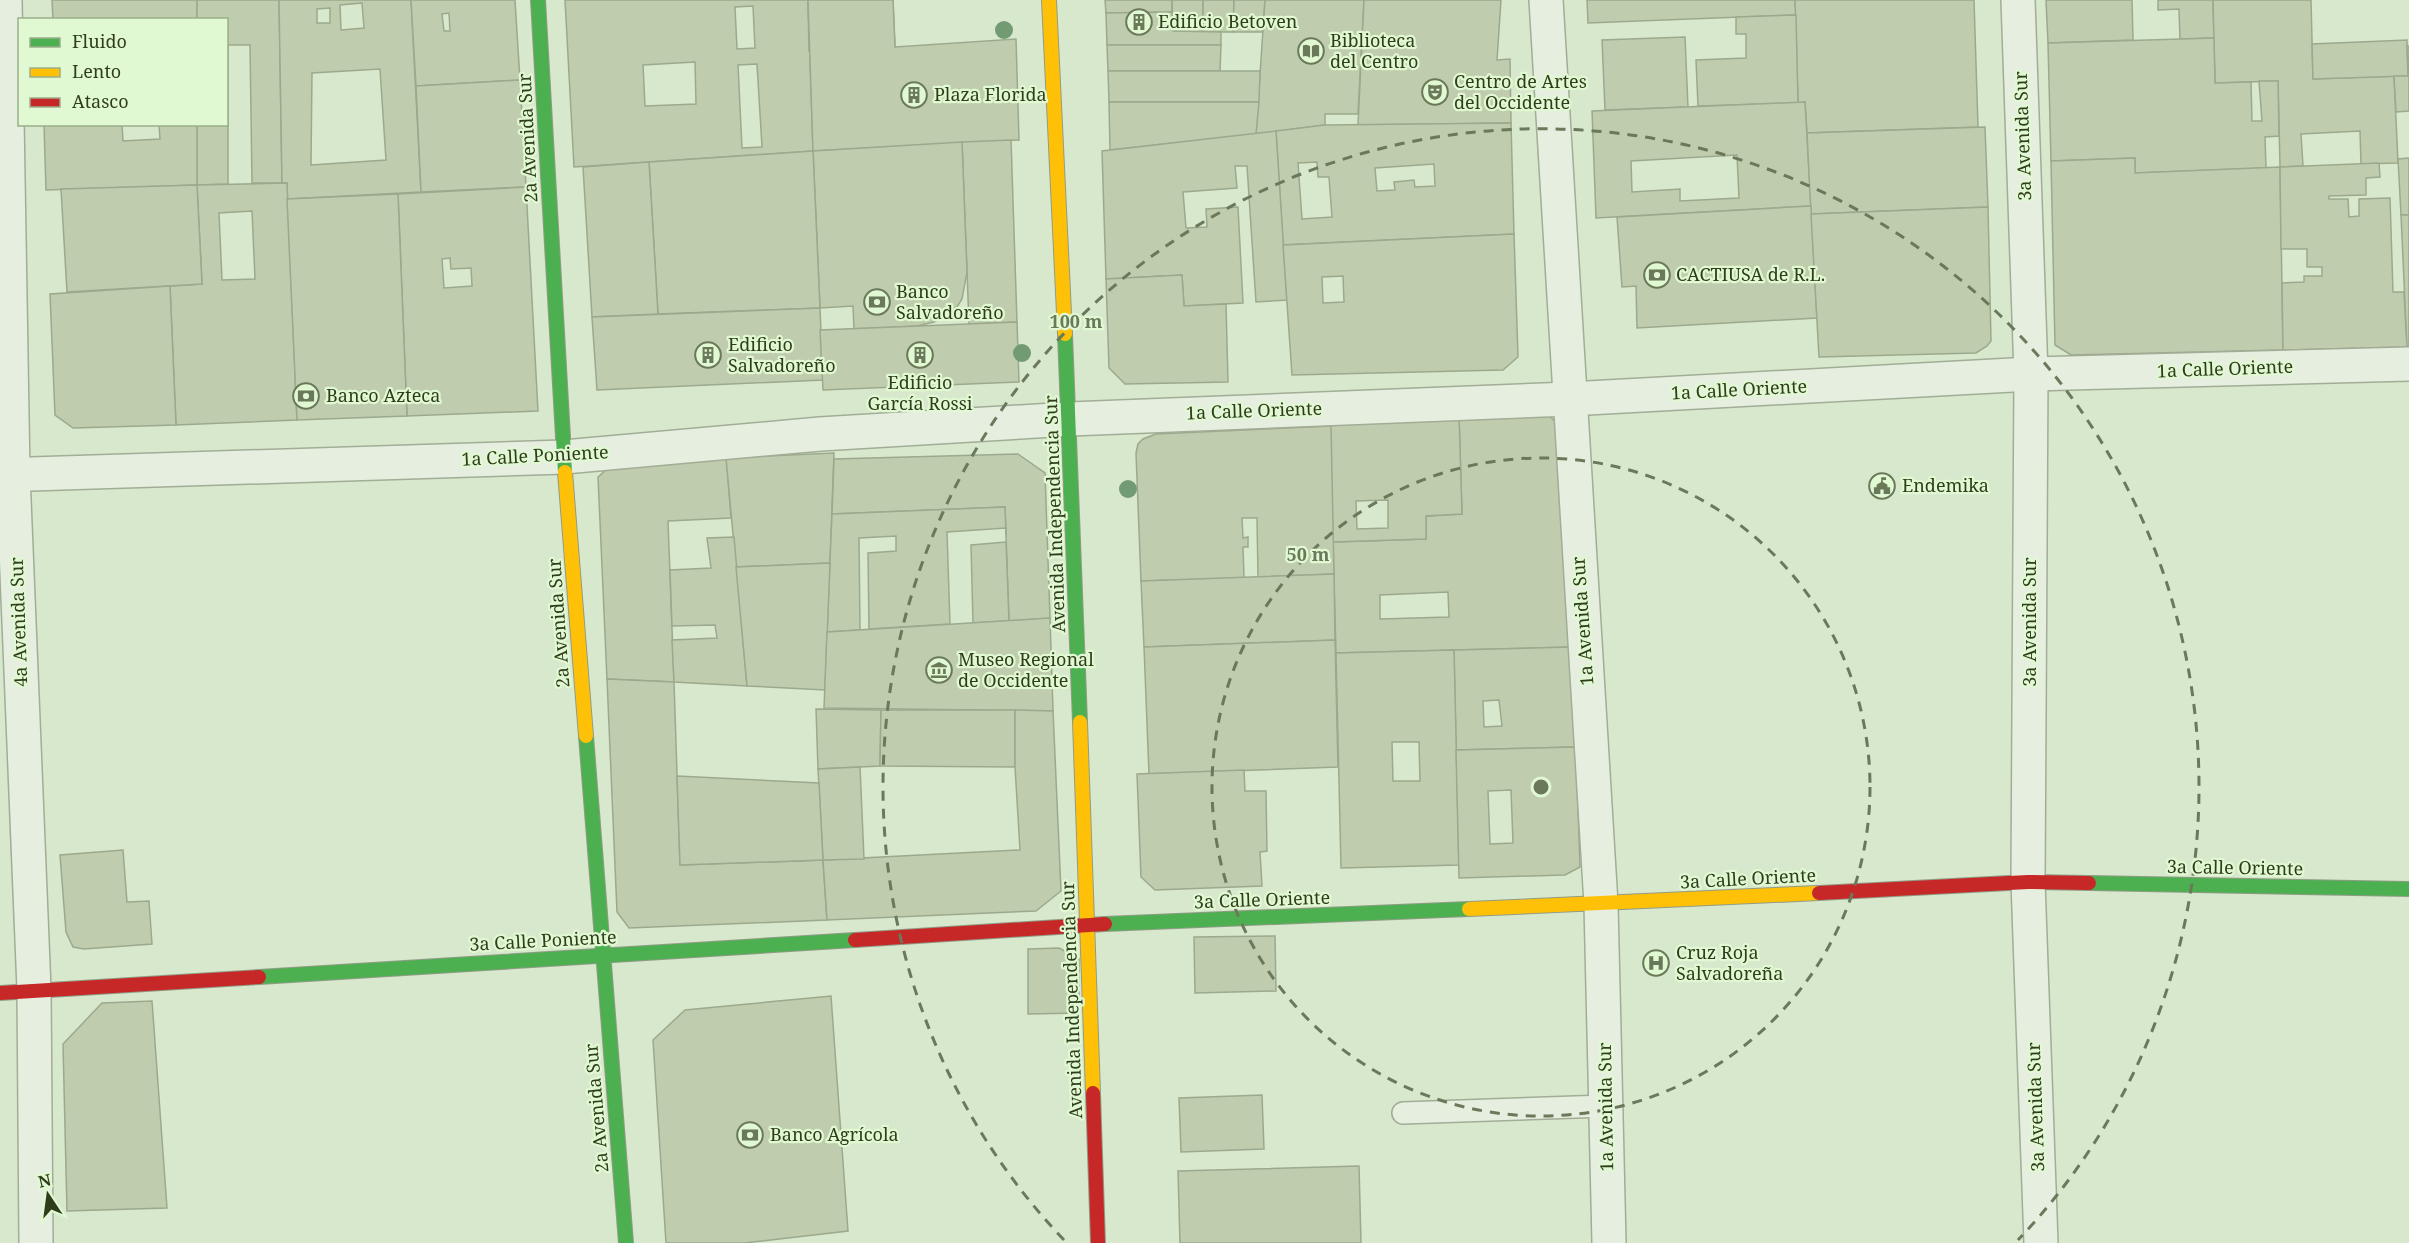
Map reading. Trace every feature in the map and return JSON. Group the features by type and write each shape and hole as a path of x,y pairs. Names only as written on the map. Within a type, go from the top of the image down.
{"main road":[{"name":"2a Avenida Sur","path":"538,0 564,457 626,1243"},
{"name":"Avenida Independencia Sur","path":"1047,0 1070,418 1098,1243"},
{"name":"3a Calle Oriente","path":"1088,925 1601,904 2028,882 2409,889"},
{"name":"3a Calle Poniente","path":"0,993 34,989 1088,925"}],"street":[{"name":"4a Avenida Sur","path":"5,0 7,475 34,989 36,1243"},
{"name":"1a Avenida Sur","path":"1546,0 1601,904 1609,1243"},
{"name":"3a Avenida Sur","path":"2018,0 2031,374 2028,882 2041,1243"},
{"name":"1a Calle Oriente","path":"1070,418 1569,399 2031,374 2409,364"},
{"name":"1a Calle Poniente","path":"7,475 564,457 820,434 1070,418"}],"lane":[{"path":"1403,1113 1605,1106"}],"building":[{"path":"52,0 197,0 197,18 53,18"},
{"path":"197,0 279,0 282,183 252,183 250,45 228,45 228,18 197,18"},
{"path":"279,0 411,0 421,192 287,199 287,183 282,183","holes":["362,3 364,28 341,30 340,5","330,8 330,23 317,23 317,9","380,69 386,160 311,165 312,73"]},
{"path":"411,0 515,0 520,80 416,86","holes":["449,13 450,31 444,31 442,14"]},
{"path":"565,0 808,0 813,151 574,167","holes":["753,6 755,48 737,49 735,7","695,62 696,104 645,106 643,65","757,64 762,147 742,148 738,65"]},
{"path":"808,0 893,0 895,47 809,51"},
{"name":"Plaza Florida","path":"808,0 893,0 895,47 1016,39 1019,140 813,151"},
{"path":"1105,0 1172,0 1172,12 1106,13"},
{"path":"1172,0 1203,0 1203,32 1173,31"},
{"path":"1203,0 1234,0 1233,32 1203,32"},
{"path":"1234,0 1265,0 1263,32 1233,32"},
{"name":"Biblioteca del Centro","path":"1265,0 1364,0 1358,114 1325,114 1325,125 1256,134"},
{"name":"Centro de Artes del Occidente","path":"1364,0 1501,0 1497,60 1510,59 1511,123 1358,125"},
{"path":"1587,0 1795,0 1796,15 1588,23"},
{"path":"1795,0 1974,0 1978,127 1807,133 1805,102 1798,103"},
{"path":"2046,0 2132,0 2133,40 2048,43"},
{"path":"2158,0 2213,0 2214,38 2180,39 2179,9 2158,10"},
{"path":"2213,0 2311,0 2313,79 2394,76 2398,163 2361,164 2360,131 2301,134 2303,166 2280,167 2278,81 2215,83"},
{"name":"Edificio Betoven","path":"1172,12 1173,31 1221,32 1221,45 1107,45 1106,13"},
{"path":"1796,15 1798,103 1698,106 1696,60 1746,58 1746,34 1736,34 1736,17"},
{"path":"1685,37 1688,107 1605,110 1602,40"},
{"path":"2214,38 2215,83 2251,82 2252,121 2262,121 2259,81 2278,81 2279,136 2265,137 2266,168 2135,173 2135,158 2051,161 2048,43"},
{"path":"2407,40 2408,76 2313,79 2312,44"},
{"path":"1107,45 1221,45 1220,71 1108,71"},
{"path":"2407,46 2409,46 2409,111 2396,112 2394,76 2408,76"},
{"path":"1108,71 1260,71 1259,102 1109,102"},
{"path":"520,80 526,187 421,192 416,86"},
{"path":"1109,102 1259,102 1256,134 1110,150"},
{"path":"1805,102 1811,206 1596,218 1592,111","holes":["1737,155 1739,198 1680,201 1680,189 1632,192 1631,161"]},
{"path":"1511,123 1514,234 1283,245 1276,131 1325,125","holes":["1317,162 1318,177 1329,177 1332,217 1302,219 1298,163","1434,164 1435,186 1415,187 1414,180 1394,182 1395,190 1377,191 1375,168"]},
{"path":"44,126 122,126 123,141 160,139 159,126 197,126 197,185 46,190"},
{"path":"197,126 228,126 228,184 197,185"},
{"path":"1985,127 1988,207 1811,214 1807,133"},
{"path":"1276,131 1287,300 1256,302 1247,166 1235,166 1237,188 1183,192 1186,228 1207,227 1206,209 1238,207 1243,303 1184,306 1182,275 1106,279 1102,151"},
{"path":"1011,140 1017,322 969,324 962,142"},
{"path":"962,142 967,272 962,299 957,307 934,322 917,326 854,329 853,306 820,308 813,151"},
{"path":"813,151 820,308 658,314 649,162"},
{"path":"2135,158 2135,173 2280,167 2283,350 2071,355 2055,345 2051,161"},
{"path":"2409,158 2409,215 2401,215 2398,159"},
{"path":"649,162 658,314 592,317 583,167"},
{"path":"2379,163 2380,177 2366,178 2366,195 2329,196 2329,199 2348,199 2349,217 2359,216 2359,199 2390,198 2393,292 2404,292 2407,347 2283,350 2282,283 2304,282 2304,276 2322,276 2322,267 2307,267 2307,249 2281,249 2280,167"},
{"path":"287,183 297,420 176,425 170,286 202,284 197,185","holes":["252,211 255,279 222,280 219,213"]},
{"path":"197,185 202,284 67,292 61,189"},
{"path":"526,187 538,411 407,416 398,194","holes":["450,258 451,269 471,268 472,286 444,288 442,259"]},
{"path":"398,194 407,416 297,420 287,199"},
{"path":"1811,206 1817,318 1637,328 1636,286 1622,287 1617,217"},
{"path":"1988,207 1991,341 1987,346 1976,353 1819,357 1811,214"},
{"path":"2401,215 2409,215 2409,347 2407,347"},
{"path":"1514,234 1518,357 1503,370 1292,375 1283,245","holes":["1343,276 1344,302 1323,303 1322,277"]},
{"path":"1182,275 1184,306 1226,304 1228,382 1125,384 1109,368 1106,279"},
{"path":"170,286 176,425 73,428 55,415 50,294"},
{"name":"Edificio Salvadoreño","path":"820,308 823,380 597,390 592,317"},
{"name":"Edificio García Rossi","path":"1017,322 1019,382 823,390 820,330"},
{"path":"1547,414 1558,424 1571,647 1336,653 1333,542 1426,539 1426,516 1462,514 1459,415","holes":["1448,592 1449,617 1380,619 1380,595"]},
{"path":"1459,415 1462,514 1426,516 1426,539 1333,542 1330,420","holes":["1388,500 1388,528 1357,529 1356,501"]},
{"path":"1331,426 1334,574 1258,577 1257,518 1242,518 1243,538 1248,537 1248,547 1243,547 1244,578 1141,581 1136,453 1138,444 1143,439 1156,434"},
{"path":"726,452 731,518 668,521 674,682 607,679 598,477 617,460"},
{"path":"834,453 830,563 736,567 726,458"},
{"path":"1018,454 1045,473 1050,618 1009,621 1005,507 832,514 834,459"},
{"path":"1005,507 1006,528 947,532 950,624 869,629 868,553 896,551 896,536 859,538 860,630 827,632 832,514"},
{"path":"734,537 747,686 674,682 672,640 717,638 715,625 672,626 670,570 711,568 707,538"},
{"path":"1006,542 1009,621 973,623 971,545"},
{"path":"830,563 825,690 747,686 736,567"},
{"path":"1334,574 1335,640 1144,647 1141,581"},
{"name":"Museo Regional de Occidente","path":"1050,618 1053,711 824,708 827,632"},
{"path":"1335,640 1338,767 1149,774 1144,647"},
{"path":"1571,647 1576,747 1456,750 1454,650","holes":["1499,700 1502,726 1484,727 1483,701"]},
{"path":"1454,650 1459,865 1341,868 1336,653","holes":["1392,742 1419,742 1420,781 1393,781"]},
{"path":"607,679 674,682 680,865 823,860 827,920 629,928 617,912"},
{"path":"816,709 881,710 880,766 818,769"},
{"path":"881,710 1015,710 1015,767 880,766"},
{"path":"1015,710 1053,711 1061,891 1036,911 827,920 823,860 1020,850 1015,767"},
{"path":"1576,747 1580,867 1565,875 1459,878 1456,750","holes":["1511,790 1513,843 1490,844 1488,791"]},
{"path":"860,767 864,859 823,860 818,769"},
{"path":"1244,770 1245,791 1266,791 1267,851 1260,852 1262,886 1155,890 1141,877 1137,774"},
{"path":"677,776 819,783 823,860 680,865"},
{"path":"123,850 127,902 149,901 152,944 84,949 73,947 66,932 60,855"},
{"path":"1275,936 1276,991 1195,993 1194,937"},
{"path":"1059,948 1079,959 1079,1013 1028,1014 1028,949"},
{"name":"Banco Agrícola","path":"831,996 848,1231 744,1243 666,1243 653,1040 685,1010"},
{"path":"152,1001 167,1208 67,1211 63,1044 102,1003"},
{"path":"1262,1095 1264,1149 1181,1152 1179,1098"},
{"path":"1359,1166 1361,1243 1180,1243 1178,1171"}],"traffic: fast":[{"path":"538,0 565,472"},
{"path":"1065,334 1080,722"},
{"path":"586,736 626,1243"},
{"path":"2089,883 2409,889"},
{"path":"1105,924 1469,909"},
{"path":"259,977 855,940"}],"traffic: slow":[{"path":"1049,0 1065,334"},
{"path":"565,472 586,736"},
{"path":"1080,722 1093,1093"},
{"path":"1469,909 1819,893"}],"traffic: jam":[{"path":"1819,893 2028,882 2089,883"},
{"path":"855,940 1105,924"},
{"path":"0,993 259,977"},
{"path":"1093,1093 1098,1243"}],"place":[{"name":"Edificio Betoven","path":"1139,22"},
{"name":"Biblioteca del Centro","path":"1311,51"},
{"name":"Centro de Artes del Occidente","path":"1435,92"},
{"name":"Plaza Florida","path":"914,95"},
{"name":"CACTIUSA de R.L.","path":"1657,275"},
{"name":"Banco Salvadoreño","path":"877,302"},
{"name":"Edificio Salvadoreño","path":"708,355"},
{"name":"Edificio García Rossi","path":"920,355"},
{"name":"Banco Azteca","path":"306,396"},
{"name":"Endemika","path":"1882,486"},
{"name":"Museo Regional de Occidente","path":"939,670"},
{"name":"Cruz Roja Salvadoreña","path":"1656,963"},
{"name":"Banco Agrícola","path":"750,1135"}]}
